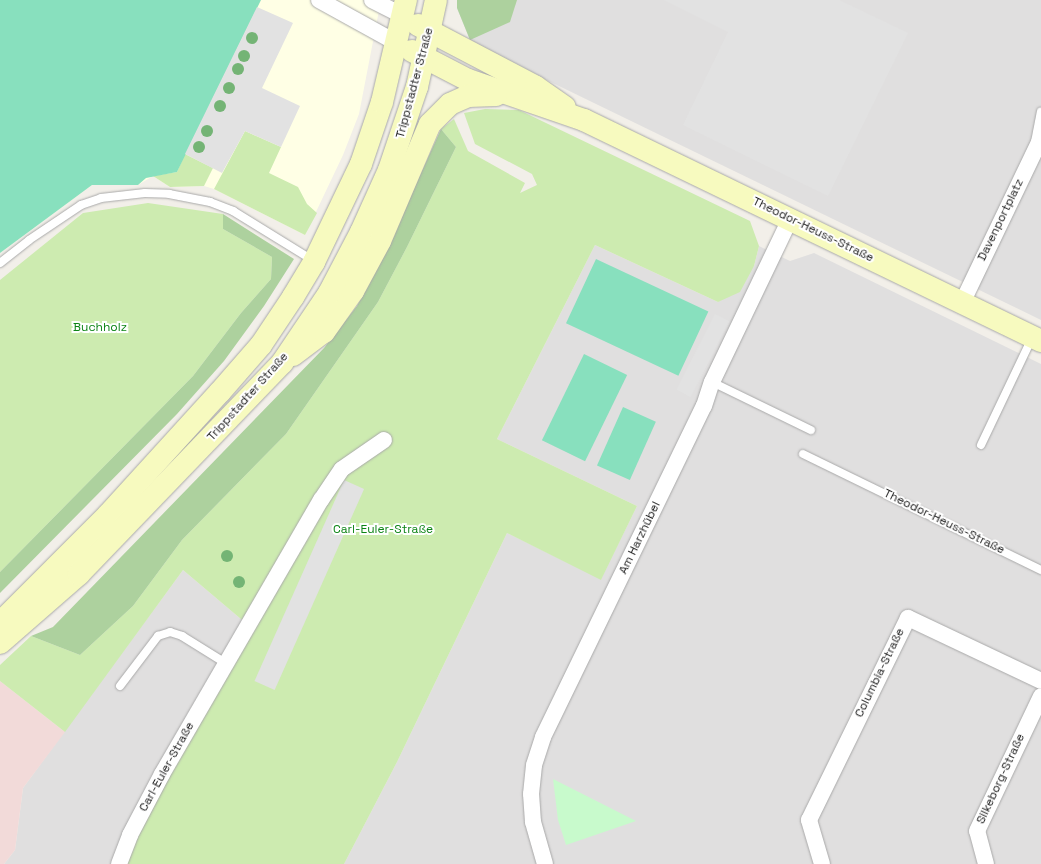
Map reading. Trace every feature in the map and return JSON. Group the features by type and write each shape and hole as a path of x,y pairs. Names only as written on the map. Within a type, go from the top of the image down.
{"main road":[{"name":"Trippstadter Straße","path":"0,643 90,564 282,363 329,293 361,232 398,145 423,58 436,0"},
{"name":"Trippstadter Straße","path":"0,623 108,515 261,345 314,262 361,164 382,102 404,8"},
{"name":"Theodor-Heuss-Straße","path":"404,8 429,32 536,86 584,120"},
{"name":"Theodor-Heuss-Straße","path":"397,43 423,58 468,80 509,96 584,120 1037,339"},
{"path":"282,363 324,332 353,291 380,241 430,124 450,104 468,96 509,96"}],"street":[{"path":"319,0 397,43"},
{"path":"372,0 404,8"},
{"name":"Davenportplatz","path":"962,302 1038,150 1041,138"},
{"name":"Am Harzhübel","path":"545,864 533,822 531,794 534,765 543,737 704,406 712,382 790,219"},
{"name":"Carl-Euler-Straße","path":"119,864 130,835 162,774 321,500 342,469 384,440"},
{"name":"Columbia-Straße","path":"822,864 809,820 908,618 1041,682"},
{"name":"Silkeborg-Straße","path":"986,864 977,831 1041,696"}],"lane":[{"path":"1038,150 1041,112"},
{"path":"0,263 81,205 101,198 145,193 169,194 210,202 239,215 314,262"},
{"path":"981,445 1037,339"},
{"path":"712,382 811,430"},
{"name":"Theodor-Heuss-Straße","path":"803,454 1041,570"},
{"path":"120,686 158,636 170,632 182,636 227,664"}],"shaded area":[{"path":"0,0 381,0 359,114 343,155 305,235 214,189 204,186 170,187 153,176 138,185 92,185 0,253"},
{"path":"457,0 1041,0 1041,320 495,55 470,40 457,8"},
{"path":"664,0 839,0 908,33 828,196 683,125 728,32"},
{"path":"257,7 293,23 262,88 300,106 281,147 245,131 222,173 185,154"},
{"path":"595,245 718,302 754,266 759,246 790,261 814,253 1041,364 1041,864 344,864 397,762 507,533 601,579 637,506 497,439"},
{"path":"715,314 729,321 691,397 676,390"},
{"path":"344,480 364,489 275,690 255,681"},
{"path":"183,570 248,625 119,864 4,864 15,850 23,788"},
{"path":"0,681 65,732 23,788 15,850 4,864 0,864"}],"green space":[{"path":"0,0 261,0 177,172 146,178 138,185 92,185 0,253"},
{"path":"457,0 517,0 510,22 470,40 457,8"},
{"name":"Carl-Euler-Straße","path":"485,109 519,110 750,221 759,246 754,266 740,292 718,302 595,245 497,439 637,506 601,580 507,533 397,762 344,864 119,864 248,625 183,570 65,732 0,681 0,665 31,636 80,655 133,606 182,540 286,434 378,302 407,247 456,147 441,129 454,119 468,151 525,183 520,193 537,185 532,174 475,144 464,113"},
{"path":"441,129 456,147 407,247 378,302 286,434 182,540 133,606 80,655 31,636 53,627 324,348 357,306 383,257"},
{"path":"245,131 281,147 269,173 298,187 307,204 317,213 305,235 214,189"},
{"path":"185,154 213,168 204,186 170,187 153,176 177,172"},
{"name":"Buchholz","path":"148,203 223,214 223,229 272,257 271,279 241,313 193,376 0,572 0,280 83,213"},
{"path":"223,214 294,259 264,306 224,361 177,414 0,593 0,572 193,376 241,313 271,279 272,257 223,229"},
{"path":"596,259 708,311 678,376 566,323"},
{"path":"584,354 627,375 585,461 542,440"},
{"path":"623,407 656,422 630,480 597,465"},
{"path":"553,779 636,821 566,845 558,820"}]}
